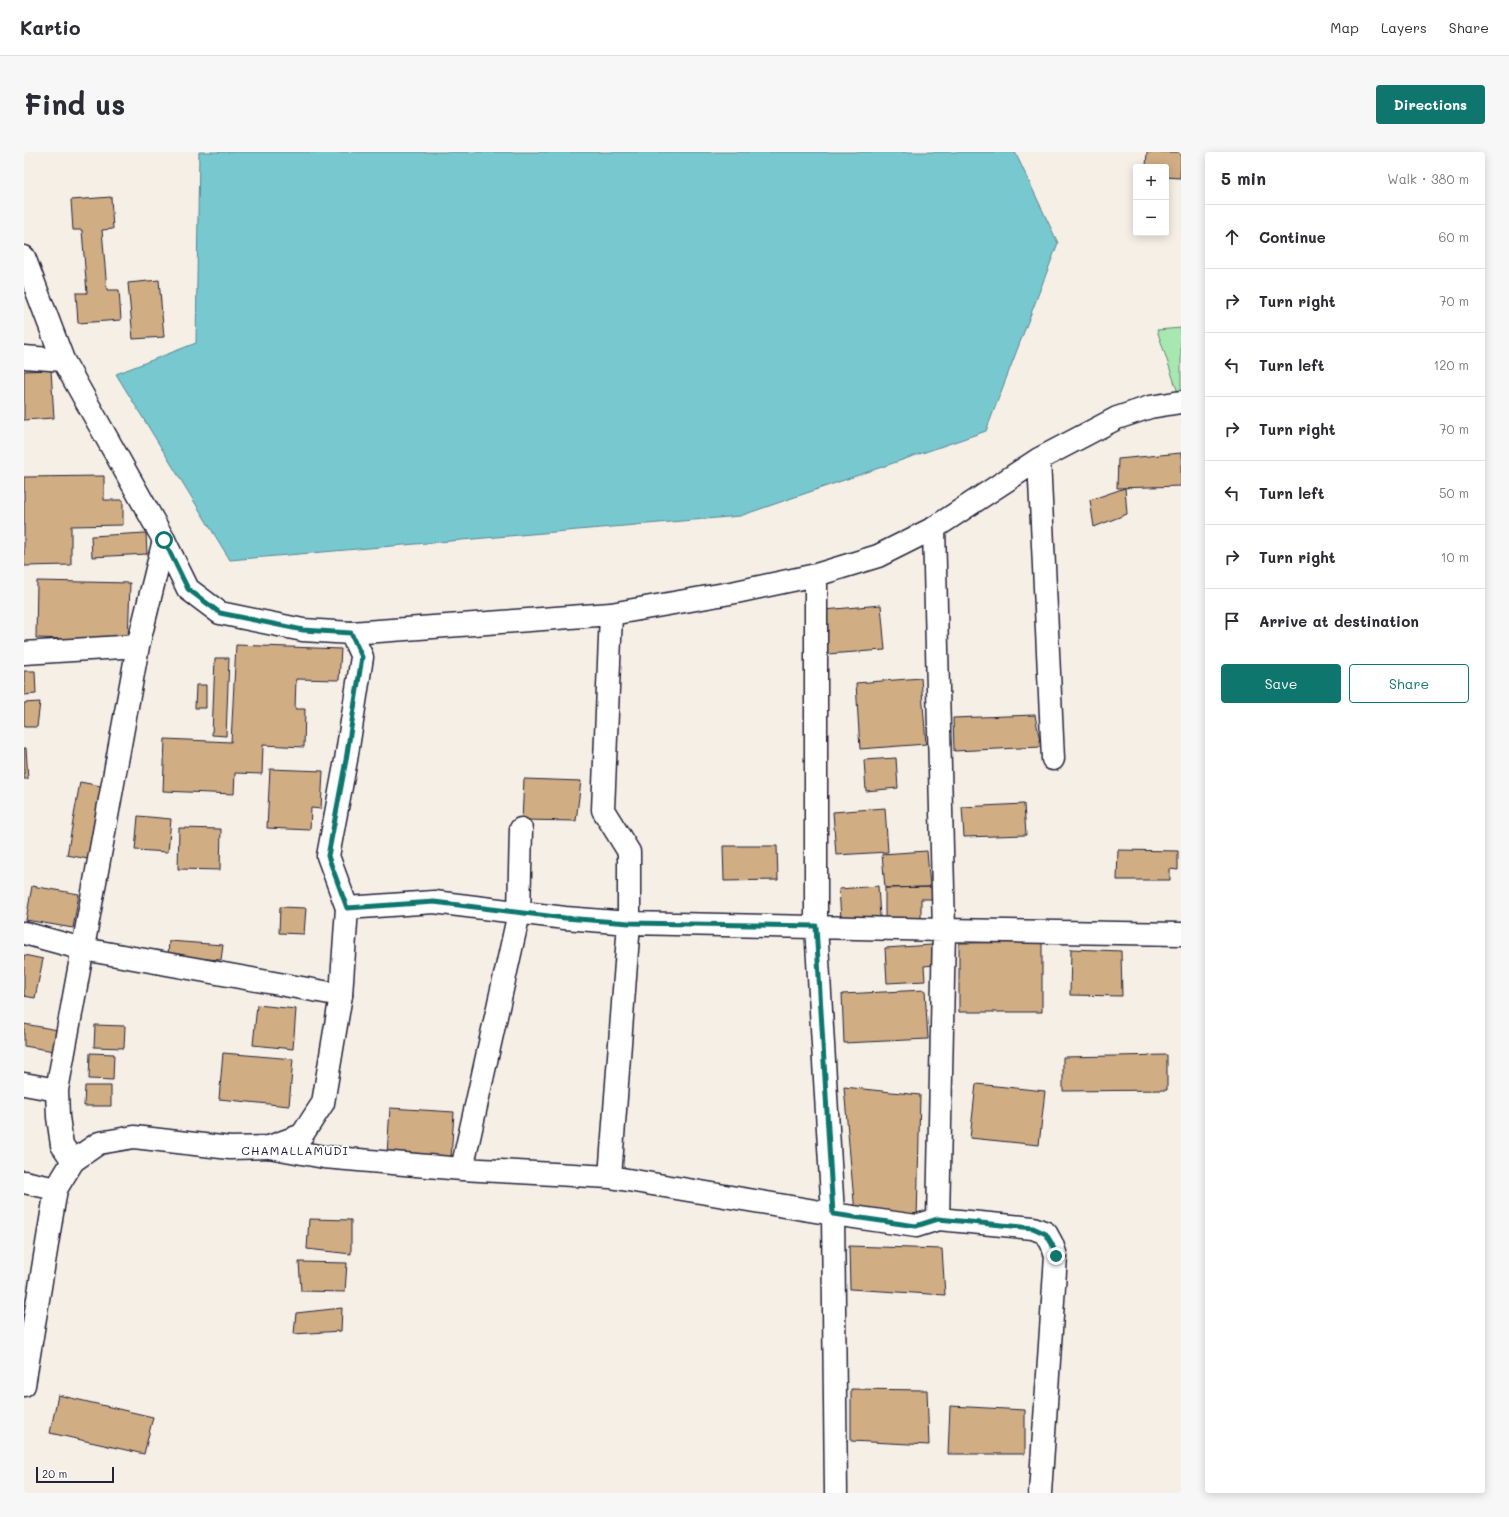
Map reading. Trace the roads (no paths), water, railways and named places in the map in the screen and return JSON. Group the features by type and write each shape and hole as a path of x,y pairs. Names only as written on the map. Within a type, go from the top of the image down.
{"street":[{"path":"24,257 63,360 164,540 188,589 220,613 303,630 351,633 610,614 736,592 816,575 878,556 934,528 1039,459 1117,418 1150,407 1181,402"},
{"path":"24,357 63,360"},
{"path":"1039,459 1053,759"},
{"path":"934,528 944,930 938,1219"},
{"path":"72,1161 62,1145 58,1117 57,1090 138,646 164,540"},
{"path":"816,575 816,926 833,1214 836,1493"},
{"path":"610,614 603,810 629,852 629,923 610,1177"},
{"path":"269,1147 302,1135 323,1103 341,995 347,908 328,856 346,760 362,657 351,633"},
{"path":"24,653 138,646"},
{"path":"462,1169 519,913 521,829"},
{"path":"347,908 434,902 565,918 629,923 1181,934"},
{"path":"24,933 83,949 341,995"},
{"path":"24,1084 57,1090"},
{"path":"24,1385 28,1341 56,1189 72,1161 99,1143 134,1137 230,1148 269,1147 324,1157 462,1169 610,1177 833,1214 916,1226 938,1219 1033,1228 1046,1234 1052,1244 1056,1256 1040,1493"},
{"path":"24,1182 56,1189"}],"water":[{"path":"199,152 1015,152 1058,243 986,431 740,516 230,560 116,374 196,343"}],"district":[{"name":"CHAMALLAMUDI","path":"295,1150"}]}
